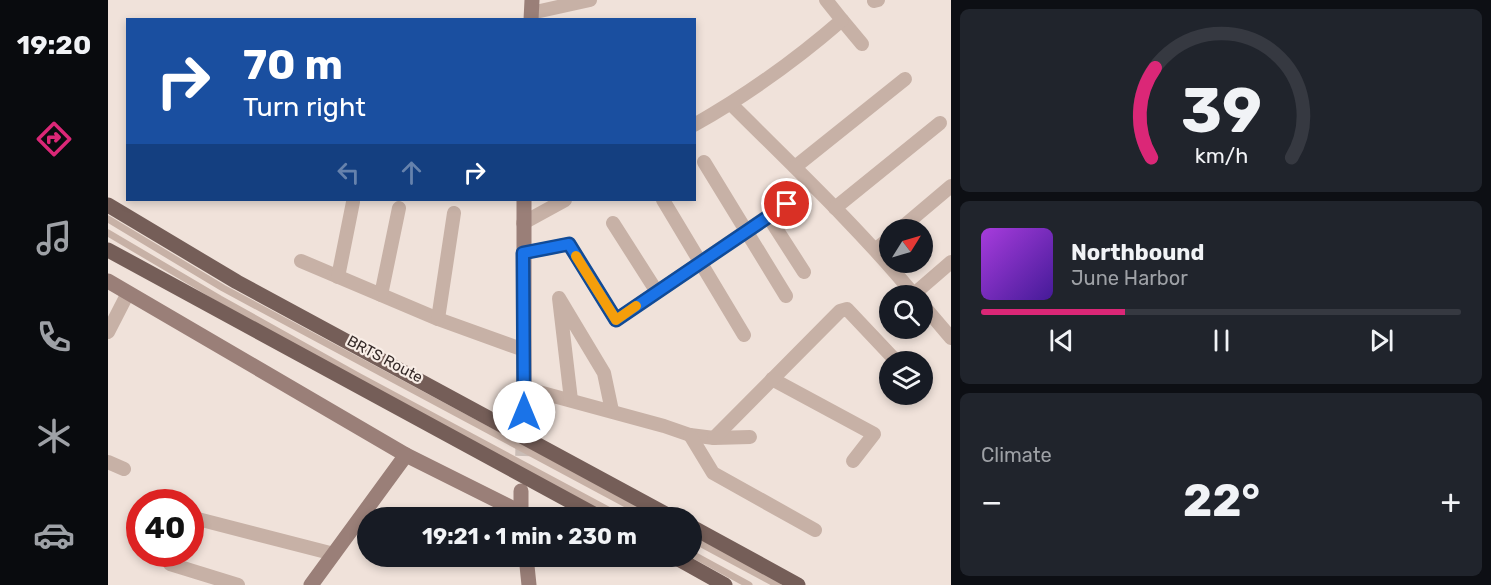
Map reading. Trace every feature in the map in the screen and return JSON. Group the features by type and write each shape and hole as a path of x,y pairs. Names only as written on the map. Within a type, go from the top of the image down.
{"main road":[{"path":"108,205 237,282 654,507"},
{"path":"108,250 581,507"},
{"path":"702,532 798,585"},
{"path":"693,567 725,585"}],"street":[{"path":"531,11 591,0"},
{"path":"825,0 862,44"},
{"path":"696,124 731,104 791,62 842,20"},
{"path":"795,167 905,79"},
{"path":"731,104 876,249 906,285"},
{"path":"835,207 940,123"},
{"path":"704,162 786,296"},
{"path":"912,219 951,186"},
{"path":"524,201 524,412"},
{"path":"523,223 563,201"},
{"path":"664,201 744,335"},
{"path":"338,277 353,202"},
{"path":"523,253 569,244 616,320 787,204"},
{"path":"381,295 399,208"},
{"path":"438,319 454,213"},
{"path":"768,216 804,272"},
{"path":"613,223 657,292"},
{"path":"301,261 438,319 524,350"},
{"path":"929,285 951,262"},
{"path":"108,281 406,455 505,507"},
{"path":"108,333 128,293"},
{"path":"571,400 559,293 604,373 612,411"},
{"path":"714,438 840,311 847,309 887,351"},
{"path":"933,317 951,338"},
{"path":"772,379 874,434 854,461"},
{"path":"524,388 612,411 690,435 714,438 750,437"},
{"path":"690,435 713,473 815,530"},
{"path":"311,585 406,455"},
{"path":"108,462 124,469"},
{"path":"520,507 521,491"},
{"path":"204,521 334,554"},
{"path":"180,567 238,585"},
{"path":"528,567 530,585"}],"lane":[{"name":"BRTS Route","path":"108,219 223,288 631,507"},
{"name":"BRTS Route","path":"108,233 230,305 603,507"},
{"path":"702,544 778,585"},
{"path":"702,559 749,585"}],"tunnel":[{"path":"522,479 524,412"}],"slow traffic":[{"path":"576,256 616,320 636,306"}],"route":[{"path":"524,412 523,253 569,244 616,320 787,204"}]}
